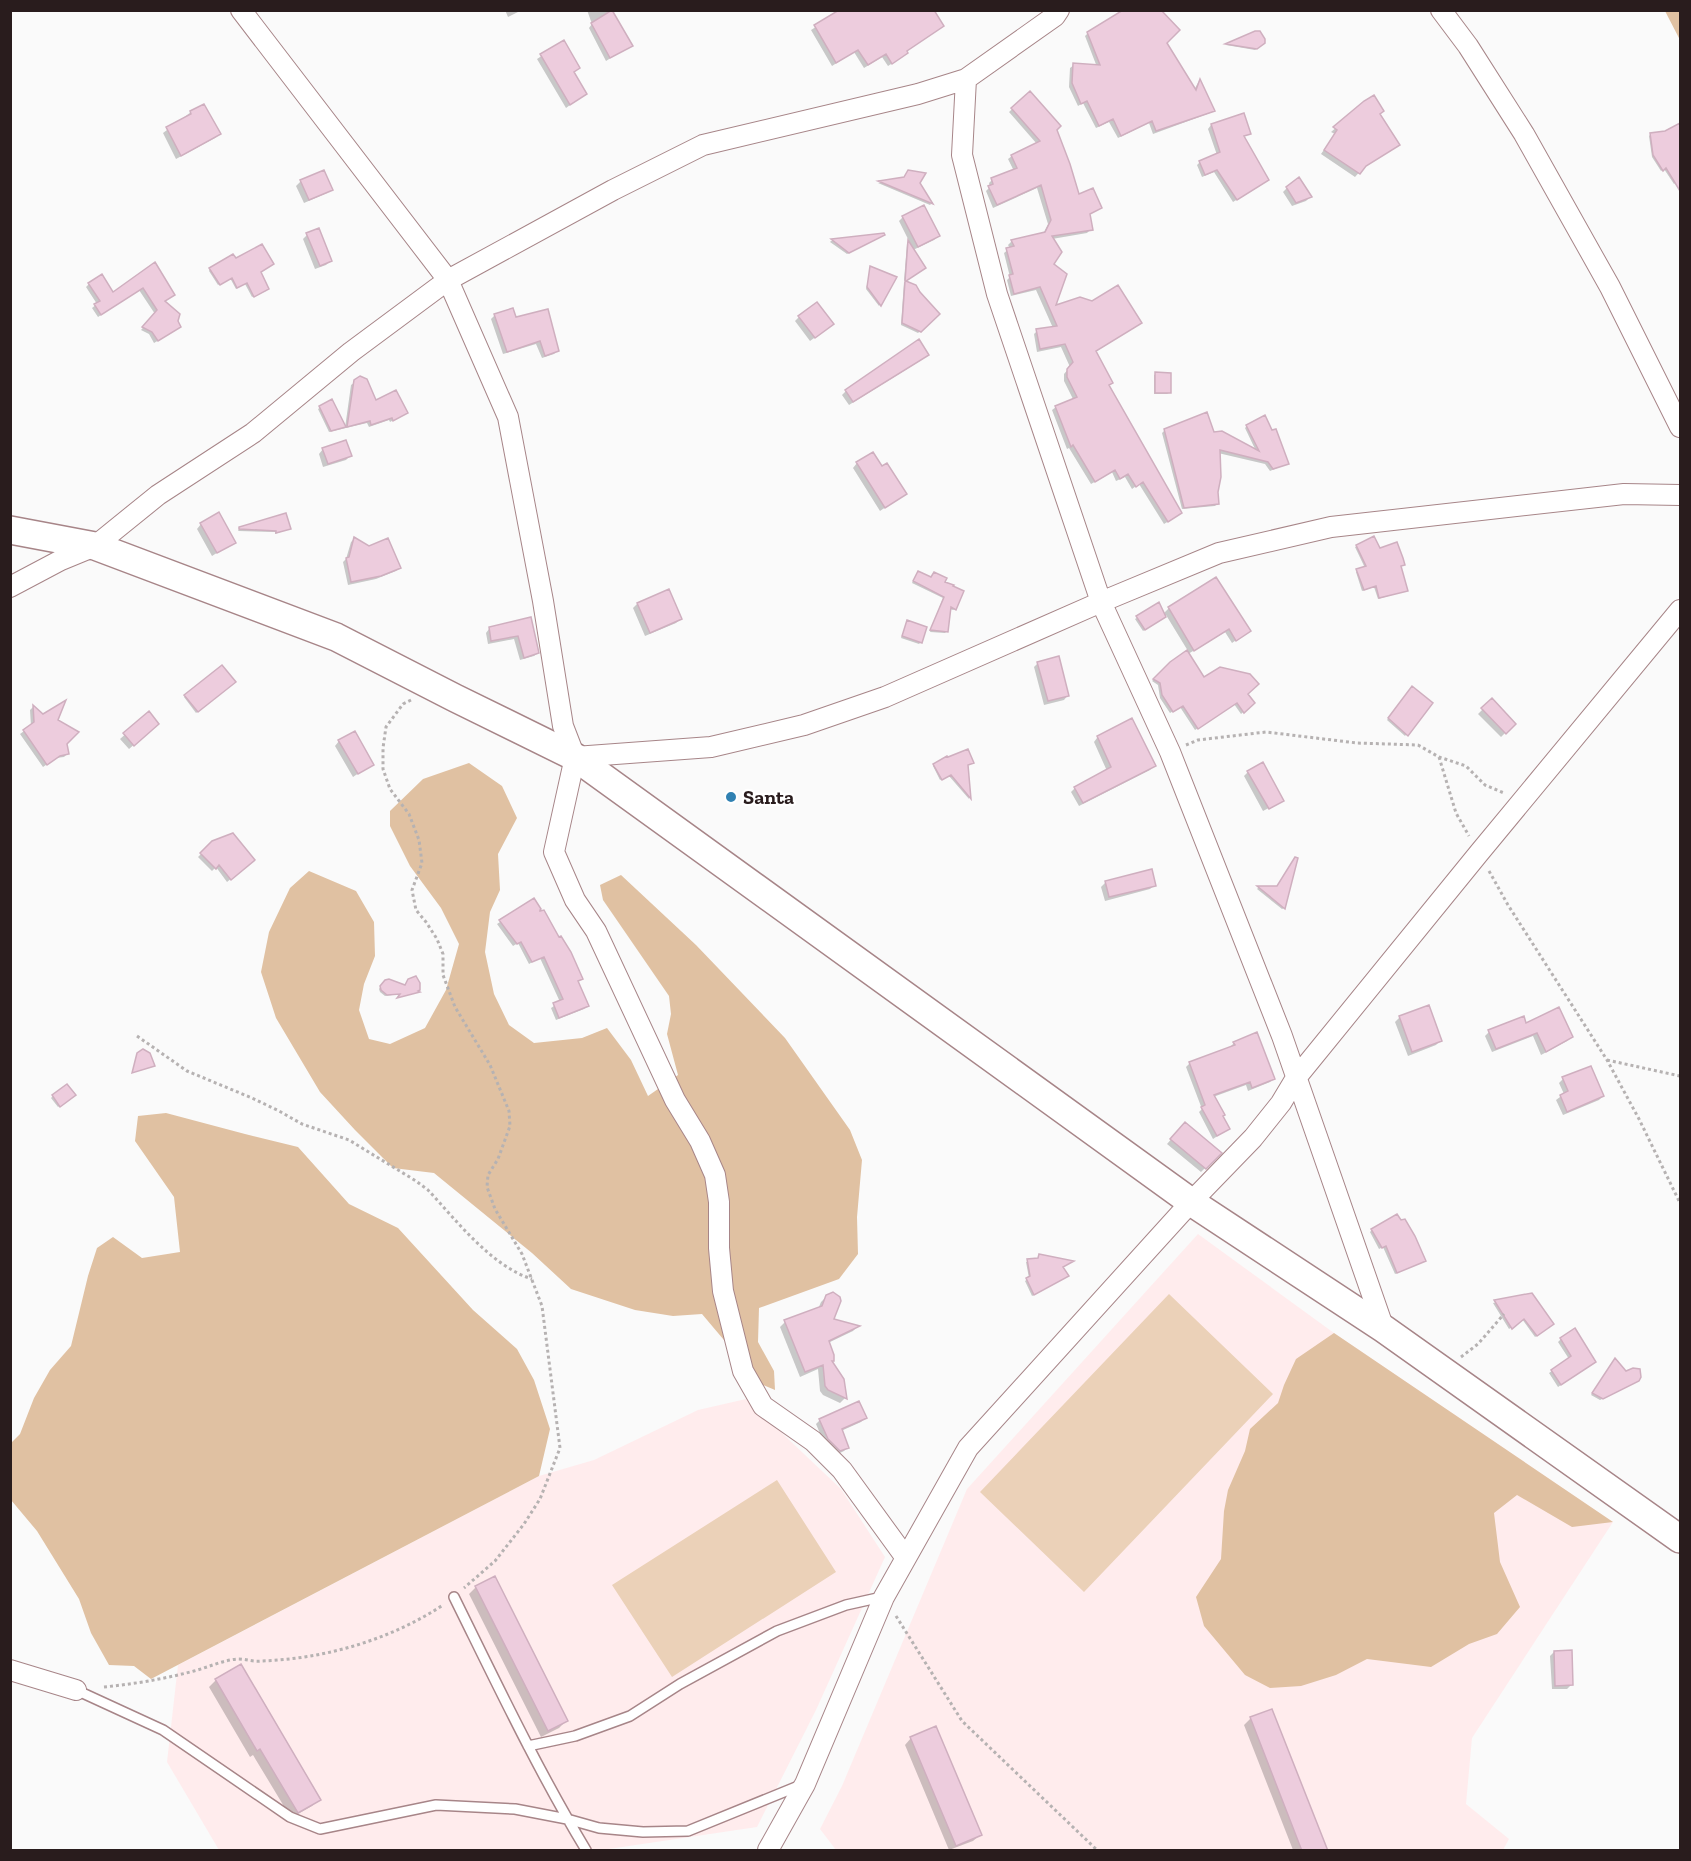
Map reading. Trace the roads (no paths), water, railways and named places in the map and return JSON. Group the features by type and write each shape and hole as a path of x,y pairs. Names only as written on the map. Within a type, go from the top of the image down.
{"main road":[{"path":"10,530 95,546 336,637 575,757 1191,1202 1384,1329 1680,1539"}],"street":[{"path":"241,10 448,280 508,417 543,601 563,726 575,757 554,852 574,900 596,931 675,1100 700,1141 715,1175 719,1202 719,1248 723,1291 743,1371 763,1406 813,1440 842,1470 906,1558"},
{"path":"10,587 61,560 95,546 158,495 253,433 351,352 448,280 613,190 703,145 918,94 966,79 1055,16 1059,10"},
{"path":"1441,10 1468,46 1524,134 1610,287 1680,427"},
{"path":"966,79 962,155 997,294 1101,602 1170,752 1277,1025 1384,1329"},
{"path":"575,757 711,747 804,725 885,697 1219,553 1331,527 1624,494 1680,495"},
{"path":"768,1851 805,1784 884,1597 968,1448 1253,1137 1281,1103 1296,1078 1680,610"},
{"path":"10,1670 76,1690"}],"lane":[{"path":"454,1597 528,1746 586,1851"},
{"path":"528,1746 575,1736 630,1716 681,1684 777,1631 846,1605 884,1597"},
{"path":"76,1690 163,1730 290,1817 320,1829 436,1805 515,1809 599,1828 643,1832 688,1831 805,1784"}],"place":[{"name":"Santa","path":"731,797"}]}
